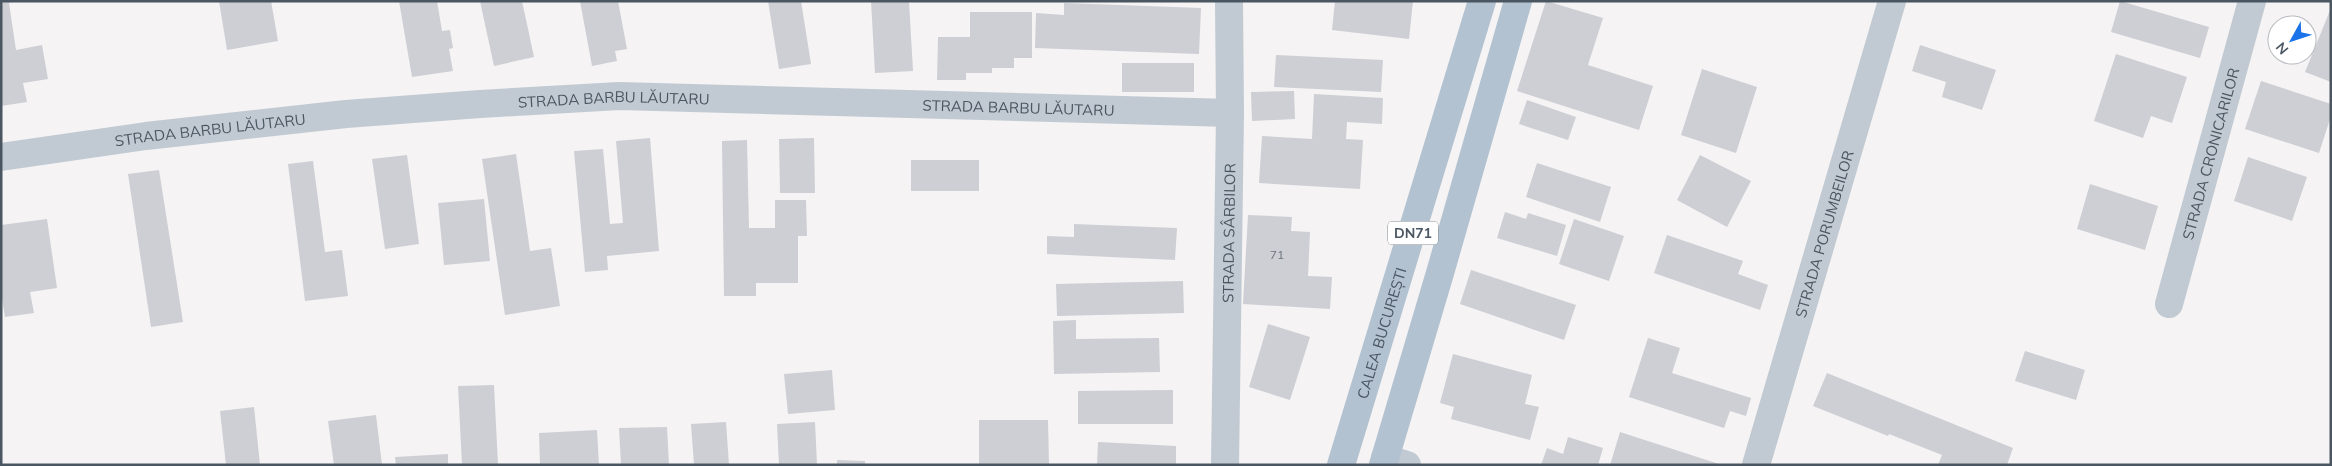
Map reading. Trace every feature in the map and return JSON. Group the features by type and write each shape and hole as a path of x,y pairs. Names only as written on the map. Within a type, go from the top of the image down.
{"main road":[{"name":"CALEA BUCUREȘTI","path":"1341,465 1482,1"},
{"name":"DN71","path":"1391,462 1440,273 1518,1"}],"street":[{"name":"STRADA SÂRBILOR","path":"1225,465 1230,113 1229,1"},
{"name":"STRADA PORUMBEILOR","path":"1756,465 1892,1"},
{"name":"STRADA CRONICARILOR","path":"2169,304 2252,1"},
{"name":"STRADA BARBU LĂUTARU","path":"1,157 146,136 346,114 620,96 1230,113"}],"building":[{"path":"1,1 16,1 9,3 16,50 42,45 48,79 23,83 27,102 1,106"},
{"path":"219,1 271,1 278,41 227,50"},
{"path":"399,1 437,1 442,31 450,30 453,48 449,49 453,71 412,77"},
{"path":"480,1 522,1 534,57 494,66"},
{"path":"580,1 618,1 627,49 615,51 617,61 592,66"},
{"path":"768,1 801,1 811,64 779,69"},
{"path":"871,1 909,1 913,71 875,73"},
{"path":"1335,1 1413,1 1409,39 1332,30"},
{"path":"1546,1 1603,18 1588,65 1653,86 1639,130 1517,91"},
{"path":"2120,1 2209,27 2200,58 2111,32"},
{"path":"1064,3 1201,8 1199,54 1035,48 1036,13 1064,15"},
{"path":"2331,8 2331,82 2305,72 2308,65 2317,65 2317,42"},
{"path":"970,12 1032,12 1032,58 1014,58 1014,68 992,68 992,73 966,73 966,80 937,80 938,37 970,37"},
{"path":"1920,45 1996,70 1982,110 1942,97 1946,82 1912,71"},
{"path":"2116,54 2187,77 2172,123 2151,116 2143,138 2094,121"},
{"path":"1276,55 1383,60 1381,92 1274,87"},
{"path":"1122,63 1194,63 1194,92 1122,92"},
{"path":"1702,69 1757,87 1736,153 1681,135"},
{"path":"2261,81 2331,104 2331,116 2319,153 2245,129"},
{"path":"1294,91 1295,119 1252,121 1251,92"},
{"path":"1314,94 1383,98 1382,124 1347,122 1346,139 1363,140 1360,189 1259,183 1262,136 1312,139"},
{"path":"1527,100 1576,117 1568,140 1519,124"},
{"path":"650,138 659,251 607,256 608,270 585,272 574,151 603,149 610,224 623,223 616,141"},
{"path":"814,138 815,193 780,193 779,139"},
{"path":"747,140 749,228 775,228 775,200 806,200 807,236 798,236 798,283 756,283 756,296 724,296 722,141"},
{"path":"516,154 530,251 551,248 560,306 505,315 482,159"},
{"path":"407,155 419,244 385,249 372,159"},
{"path":"1700,155 1751,181 1727,227 1677,200"},
{"path":"2248,157 2307,177 2292,221 2234,201"},
{"path":"911,160 979,160 979,191 911,191"},
{"path":"313,161 325,252 342,250 348,296 305,301 288,164"},
{"path":"1537,163 1611,187 1600,222 1526,197"},
{"path":"159,170 183,322 151,327 128,174"},
{"path":"2090,184 2158,206 2145,250 2077,229"},
{"path":"484,199 490,261 444,265 438,203"},
{"path":"1505,212 1526,219 1528,213 1566,225 1557,256 1497,238"},
{"path":"1248,215 1292,217 1291,231 1310,232 1308,276 1332,277 1330,309 1243,304"},
{"path":"47,219 57,288 30,292 34,313 5,317 1,292 1,225"},
{"path":"1574,219 1624,236 1609,281 1559,264"},
{"path":"1074,224 1177,228 1175,260 1047,254 1047,236 1074,237"},
{"path":"1667,235 1743,261 1738,274 1768,285 1760,310 1654,273"},
{"path":"1471,270 1576,305 1564,340 1460,304"},
{"path":"1183,281 1184,313 1057,316 1056,284"},
{"path":"1076,320 1076,339 1159,338 1160,372 1054,374 1053,321"},
{"path":"1268,324 1310,337 1290,400 1249,387"},
{"path":"1648,338 1680,348 1672,373 1751,398 1746,416 1730,411 1724,428 1629,397"},
{"path":"2025,351 2085,370 2076,400 2015,381"},
{"path":"1453,354 1532,375 1525,404 1539,407 1530,440 1451,419 1454,407 1440,403"},
{"path":"832,370 835,410 788,414 784,374"},
{"path":"1827,373 2013,448 2007,465 1938,465 1942,455 1813,406"},
{"path":"494,385 498,465 462,465 458,386"},
{"path":"1173,390 1173,424 1078,424 1078,391"},
{"path":"254,407 260,465 226,465 220,411"},
{"path":"376,415 382,465 334,465 328,421"},
{"path":"979,420 1048,420 1049,465 979,465"},
{"path":"726,422 729,465 694,465 691,424"},
{"path":"815,422 817,465 779,465 777,424"},
{"path":"667,427 669,465 621,465 619,428"},
{"path":"597,430 599,465 540,465 539,433"},
{"path":"1620,432 1719,464 1610,465"},
{"path":"1568,437 1603,448 1598,465 1541,465 1547,448 1563,454"},
{"path":"1098,442 1176,446 1176,465 1097,465"},
{"path":"448,454 448,465 396,465 395,457"},
{"path":"837,460 865,461 865,465 837,465"}]}
